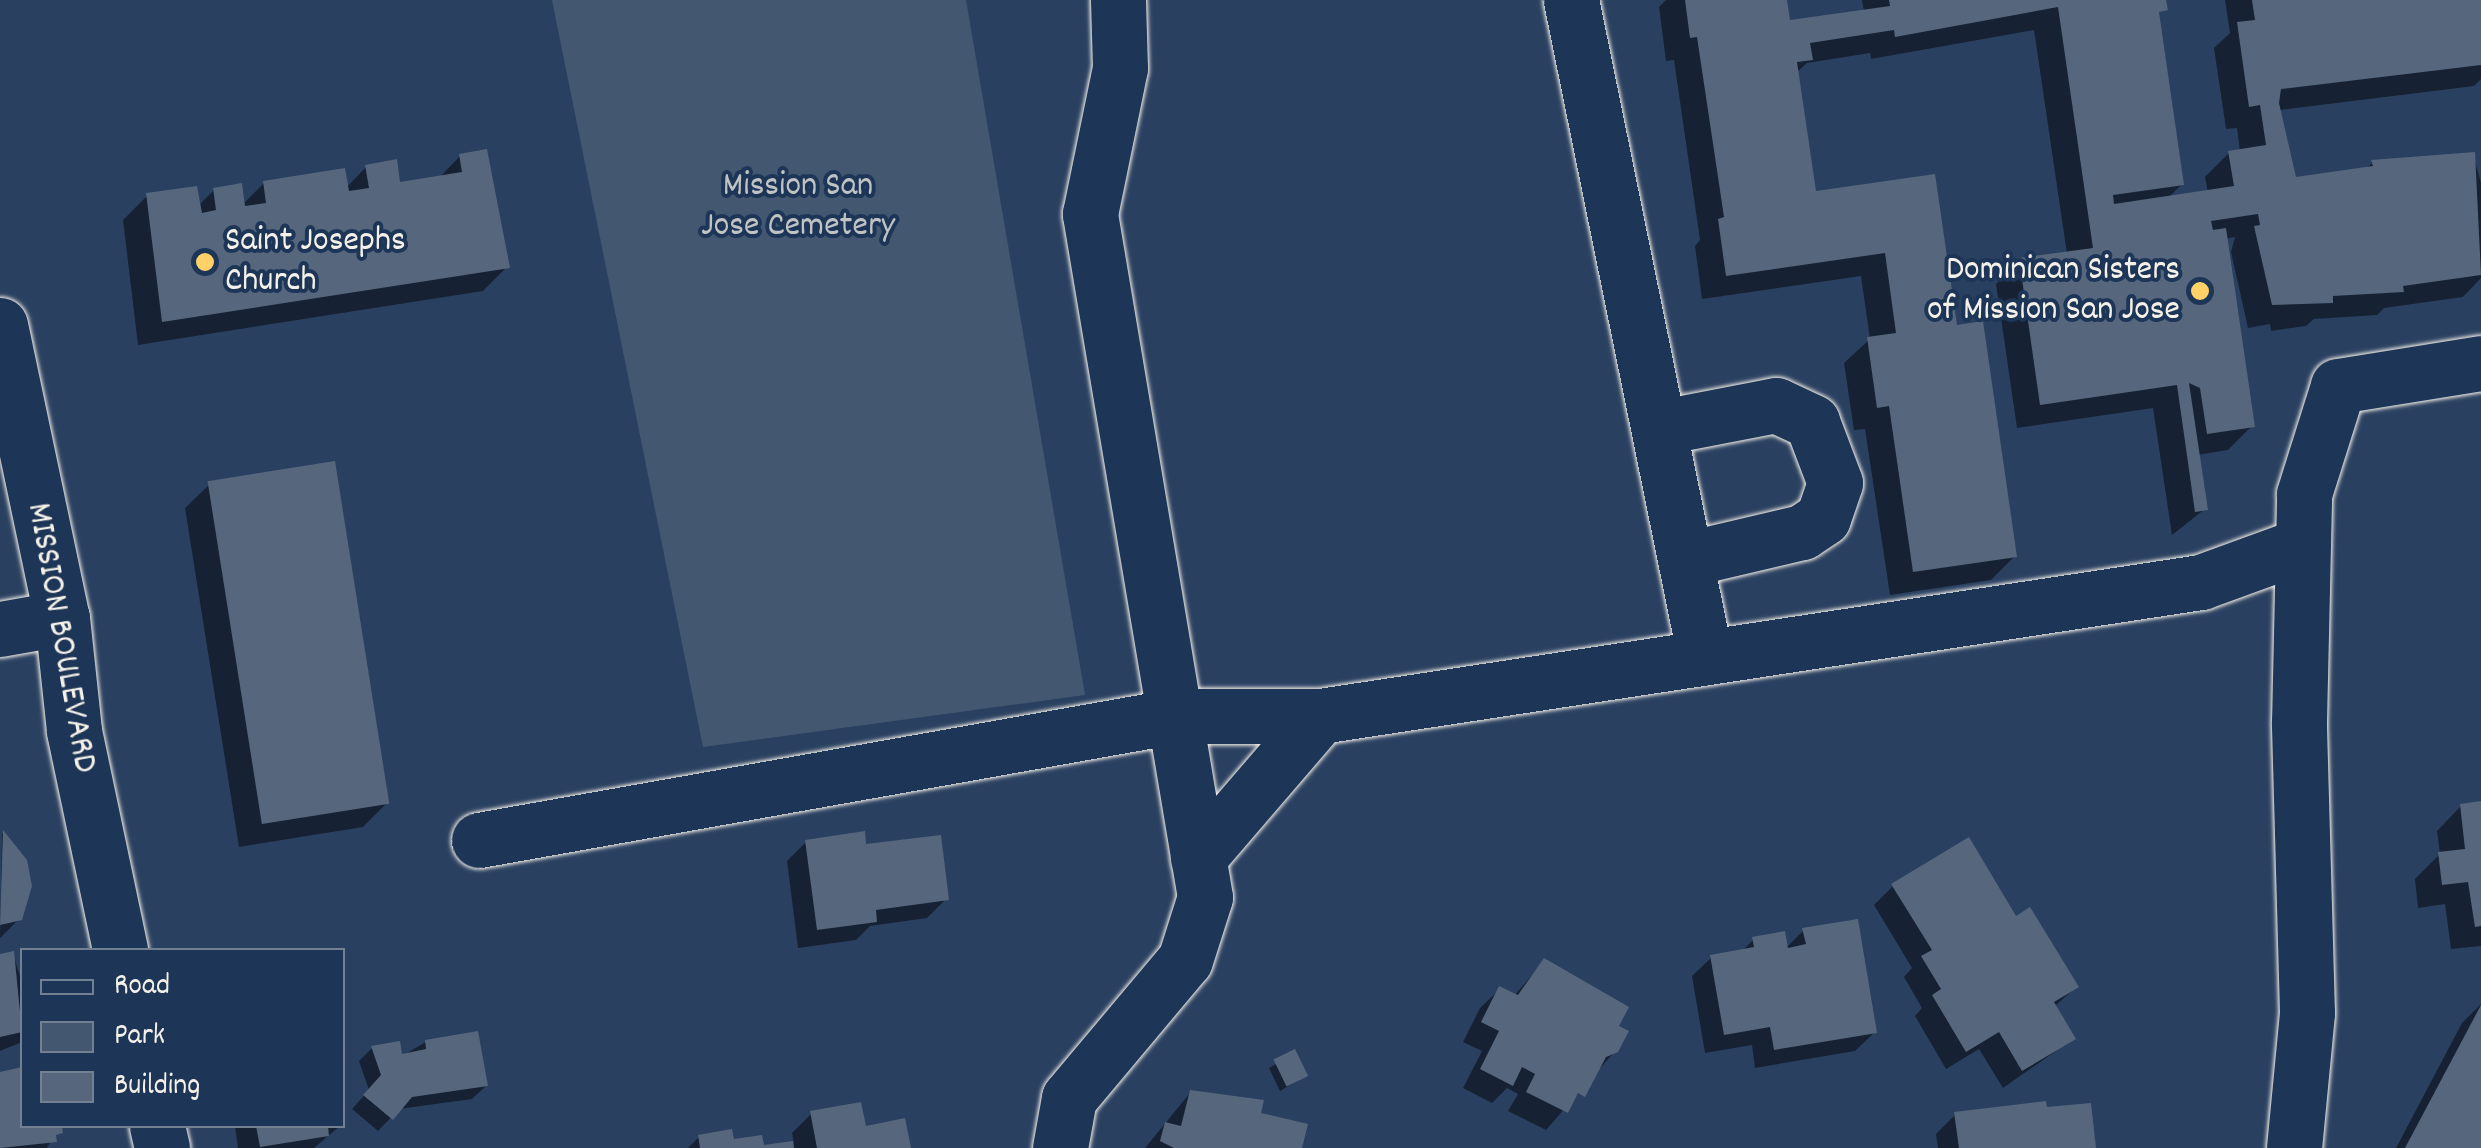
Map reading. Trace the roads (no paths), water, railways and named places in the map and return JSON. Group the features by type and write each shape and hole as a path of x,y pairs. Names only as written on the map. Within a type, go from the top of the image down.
{"main road":[{"path":"1060,1148 1069,1098 1184,960 1205,897 1090,214 1120,68 1118,0"},
{"path":"1572,0 1662,427 1705,657"},
{"name":"MISSION BOULEVARD","path":"0,325 62,618 74,731 120,948"},
{"path":"2294,1148 2306,1013 2300,546 2304,494 2338,386 2481,363"},
{"path":"1662,427 1776,405 1812,422 1834,483 1824,518 1802,532 1687,559"},
{"path":"479,840 1175,716 1320,716 2201,582 2300,546"},
{"path":"0,630 62,618"},
{"path":"1198,858 1320,716"}],"place":[{"name":"Saint Josephs Church","path":"205,262"},
{"name":"Dominican Sisters of Mission San Jose","path":"2200,291"}],"park label":[{"name":"Mission San Jose Cemetery","path":"798,207"}]}
